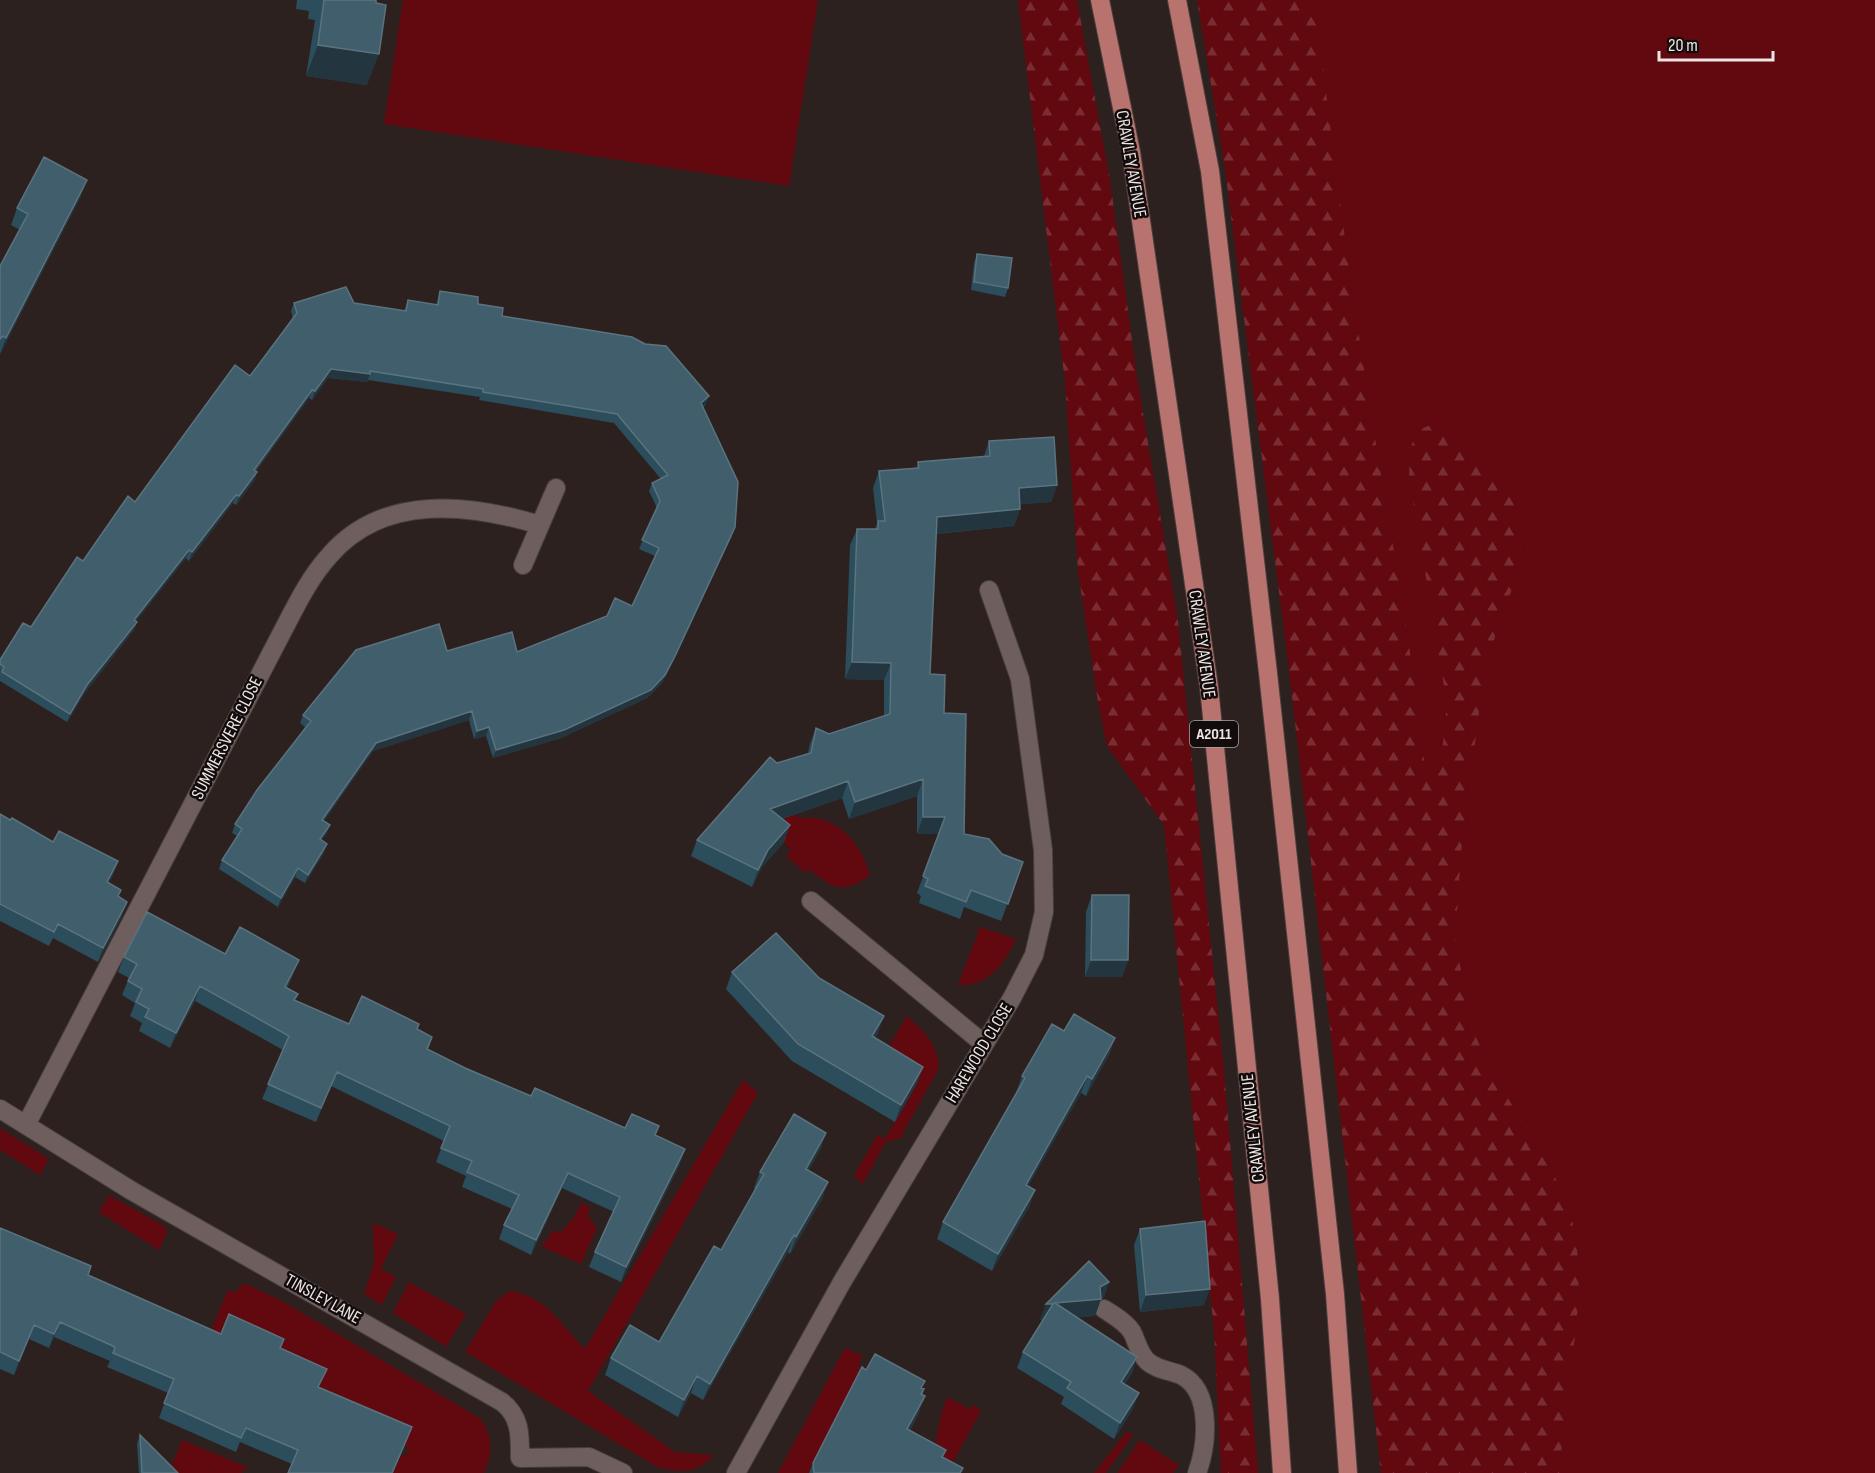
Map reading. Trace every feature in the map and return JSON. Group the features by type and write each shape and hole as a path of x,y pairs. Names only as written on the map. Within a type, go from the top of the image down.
{"main road":[{"name":"CRAWLEY AVENUE","path":"1100,0 1131,152 1209,687 1270,1299 1282,1473"},
{"path":"1177,0 1210,171 1267,662 1335,1294 1348,1473"}],"street":[{"path":"523,565 556,488"},
{"name":"SUMMERSVERE CLOSE","path":"26,1125 277,642 316,573 331,553 355,534 384,519 411,511 438,507 501,513 540,525"},
{"name":"HAREWOOD CLOSE","path":"736,1473 842,1282 984,1044 1034,955 1044,912 1043,850 1020,679 989,590"},
{"path":"811,901 984,1044"},
{"name":"TINSLEY LANE","path":"0,1109 132,1191 502,1402 516,1420 520,1436 519,1466 588,1457 623,1473"},
{"path":"1104,1308 1131,1331 1147,1360 1156,1367 1185,1378 1198,1394 1205,1428 1204,1446 1197,1473"}],"green space":[{"path":"403,0 818,0 789,186 384,124"},
{"path":"1018,0 1077,0 1110,180 1137,377 1178,622 1224,1071 1258,1473 1221,1473 1214,1331 1164,825 1107,746 1098,702 1078,571 1065,382"},
{"path":"1197,0 1316,0 1355,312 1411,658 1425,767 1431,771 1437,770 1441,763 1447,704 1409,476 1410,448 1419,430 1428,426 1439,428 1484,460 1515,503 1521,526 1521,553 1517,575 1489,654 1480,704 1461,853 1455,943 1476,1037 1489,1066 1560,1186 1572,1220 1578,1255 1579,1291 1562,1437 1561,1473 1381,1473 1289,670 1225,169"},
{"path":"1287,0 1875,0 1875,1473 1456,1473"},
{"path":"786,807 799,818 824,820 845,832 860,851 870,875 853,885 838,887 824,881 809,869 805,873 786,856 791,849 767,828"},
{"path":"980,927 1016,939 1001,965 987,978 969,985 958,985"},
{"path":"907,1016 933,1045 939,1068 903,1133 903,1137 885,1143 863,1184 854,1176 877,1135 885,1139 917,1084 880,1061"},
{"path":"743,1080 758,1093 588,1391 675,1452 714,1455 702,1465 689,1470 675,1471 659,1468 465,1352 496,1301 509,1291 522,1294 543,1305 585,1349"},
{"path":"0,1128 49,1159 40,1175 0,1150"},
{"path":"109,1195 166,1227 167,1233 159,1250 99,1212"},
{"path":"581,1203 590,1207 588,1216 597,1228 581,1264 542,1247 552,1231 561,1232 573,1219"},
{"path":"373,1223 398,1234 381,1269 396,1277 382,1305 364,1294 374,1263"},
{"path":"409,1282 466,1314 446,1347 393,1313"},
{"path":"244,1283 282,1301 481,1419 490,1439 489,1459 484,1473 393,1473 400,1457 409,1452 398,1431 313,1401 321,1383 208,1366 198,1361 228,1290 234,1293"},
{"path":"845,1348 863,1356 858,1365 869,1370 814,1473 778,1473"},
{"path":"947,1397 970,1409 973,1404 981,1411 947,1473 934,1450"},
{"path":"1127,1431 1133,1435 1106,1473 1094,1473"},
{"path":"182,1440 247,1467 249,1471 244,1469 242,1473 169,1473"},
{"path":"1140,1440 1179,1465 1173,1473 1117,1473"}],"building":[{"path":"324,0 376,0 376,3 386,5 379,54 318,45"},
{"path":"44,157 87,180 6,338 3,336 0,339 0,266 28,214 17,208"},
{"path":"977,254 1012,258 1008,288 974,282"},
{"path":"346,287 354,303 406,311 408,300 438,305 440,291 478,297 478,304 503,308 502,316 632,337 645,344 666,346 709,396 701,403 738,482 735,527 675,656 665,675 651,690 564,730 496,750 489,727 477,731 472,711 376,743 322,820 330,825 320,839 327,844 308,875 298,868 281,898 222,860 242,829 235,824 257,790 311,721 303,715 356,650 439,624 447,651 512,632 517,652 607,616 615,598 632,606 659,548 642,540 660,501 652,483 668,475 617,414 370,371 370,374 331,369 315,391 312,390 254,470 257,472 239,496 236,495 192,552 189,550 134,620 137,622 87,685 70,714 2,672 4,667 0,664 0,660 23,623 31,627 77,557 83,561 128,496 135,502 235,365 250,376 297,313 294,303"},
{"path":"1054,437 1057,485 1019,488 1020,509 937,517 930,674 945,675 944,713 966,714 964,834 989,839 1002,854 1023,862 1008,904 971,890 966,902 925,886 928,879 923,876 945,817 923,817 923,779 855,802 848,781 770,809 790,825 768,850 758,870 697,840 770,757 777,763 811,753 816,728 829,734 890,714 891,663 852,662 857,529 878,529 878,521 885,521 879,471 919,468 918,462 990,456 989,441"},
{"path":"0,814 10,820 12,818 53,842 59,831 118,861 107,882 121,890 118,896 127,902 103,948 58,924 54,932 0,904"},
{"path":"1092,895 1129,895 1128,960 1091,960"},
{"path":"147,912 225,954 240,927 299,960 285,987 298,994 294,1000 349,1024 362,996 419,1024 417,1029 432,1037 427,1049 465,1068 531,1096 535,1088 625,1128 632,1114 659,1126 655,1135 685,1149 626,1267 595,1252 620,1197 568,1173 536,1240 504,1225 519,1195 467,1172 472,1161 441,1148 450,1126 337,1072 321,1108 268,1084 289,1036 200,986 176,1033 145,1017 149,1009 136,1002 142,989 128,981 137,964 124,957"},
{"path":"776,933 819,978 884,1016 872,1036 923,1067 901,1105 798,1044 732,972"},
{"path":"1074,1014 1115,1038 1092,1079 1087,1076 1026,1185 1035,1190 998,1254 943,1222 1025,1078 1022,1076 1052,1024 1064,1031"},
{"path":"794,1114 826,1133 806,1169 828,1182 796,1237 794,1235 710,1384 697,1376 684,1400 611,1358 630,1325 659,1342 714,1246 721,1250 764,1174 760,1172"},
{"path":"1205,1221 1210,1289 1146,1295 1140,1229"},
{"path":"0,1228 91,1266 88,1275 221,1334 229,1314 284,1339 280,1348 327,1369 318,1387 412,1427 392,1473 288,1473 298,1450 246,1428 241,1438 164,1403 174,1379 113,1353 115,1347 60,1322 54,1334 34,1325 19,1361 0,1352"},
{"path":"1089,1261 1109,1282 1100,1287 1101,1299 1055,1303 1137,1357 1121,1382 1139,1393 1120,1423 1067,1388 1071,1382 1023,1352 1053,1304 1046,1304"},
{"path":"875,1354 925,1381 921,1394 925,1396 907,1429 946,1450 942,1457 963,1468 960,1473 814,1473 813,1463 862,1367 866,1370"},
{"path":"140,1435 178,1473 142,1473"}]}
